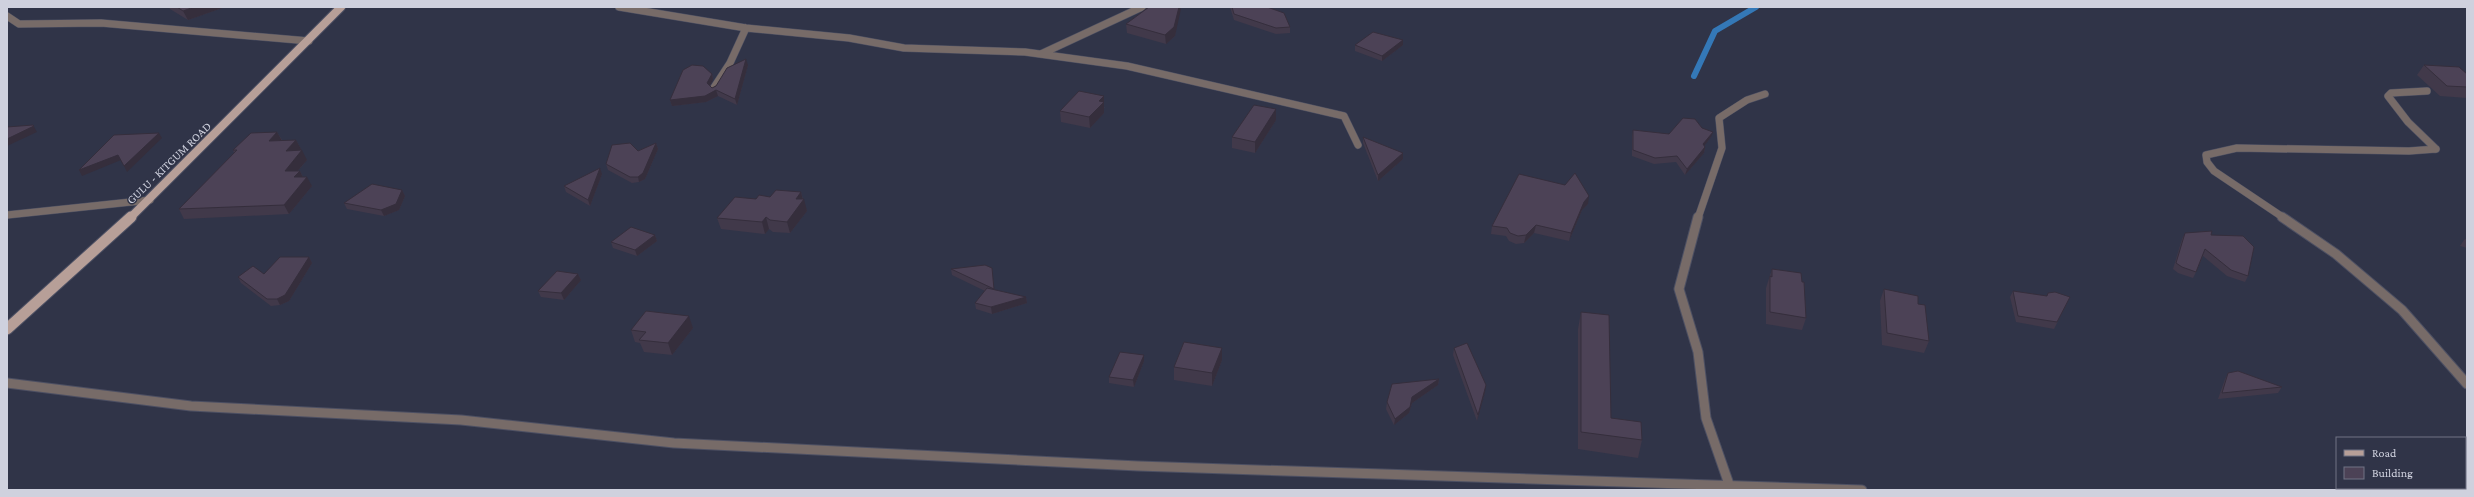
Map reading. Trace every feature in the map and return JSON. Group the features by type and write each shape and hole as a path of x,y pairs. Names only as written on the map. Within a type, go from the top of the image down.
{"main road":[{"name":"GULU - KITGUM ROAD","path":"7,329 150,200 341,7"}],"street":[{"path":"619,7 746,28 849,38 904,48 954,48 1041,54 1127,66 1344,116 1358,145"},
{"path":"1041,54 1142,7"},
{"path":"7,16 20,24 102,23 309,41"},
{"path":"713,89 730,63 746,28"},
{"path":"2427,92 2391,93 2388,96 2408,122 2436,149 2409,151 2237,148 2212,152 2206,155 2207,162 2214,171 2336,254 2402,310 2427,341 2467,384"},
{"path":"1730,487 1706,418 1698,352 1679,289 1691,239 1722,148 1719,118 1747,100 1765,94"},
{"path":"7,215 150,200"},
{"path":"7,383 191,406 461,420 674,443 1138,466 1730,487 1862,490"}],"building":[{"path":"177,7 194,7 183,11"},
{"path":"1149,7 1179,7 1174,27 1165,35 1126,24"},
{"path":"1232,7 1267,7 1284,13 1290,27 1276,28 1234,14"},
{"path":"1373,32 1403,40 1382,56 1355,45"},
{"path":"746,59 735,99 716,90 705,96 670,100 683,70 692,65 703,66 712,74 707,83 712,88 716,86 727,68"},
{"path":"2424,65 2459,67 2467,74 2467,87 2447,86"},
{"path":"1079,91 1104,96 1099,101 1104,102 1089,117 1060,111"},
{"path":"1254,105 1276,109 1255,142 1232,137"},
{"path":"1683,118 1695,119 1702,128 1713,132 1703,144 1705,147 1687,169 1677,156 1655,158 1633,150 1633,130 1669,134"},
{"path":"34,126 7,139 7,127"},
{"path":"277,132 269,141 296,140 286,151 302,150 285,171 300,171 294,177 307,177 284,205 179,209 237,150 233,150 251,133"},
{"path":"159,133 124,166 118,155 79,170 114,135"},
{"path":"1363,137 1403,153 1378,175"},
{"path":"630,143 638,151 656,143 643,173 638,177 630,177 606,164 612,145"},
{"path":"600,168 588,200 564,186"},
{"path":"1575,173 1589,196 1584,202 1571,233 1536,225 1526,235 1518,236 1510,233 1507,228 1492,226 1519,174 1565,185"},
{"path":"372,184 402,190 396,204 381,210 344,203"},
{"path":"776,190 801,192 796,199 804,199 787,222 770,220 766,217 762,222 717,218 735,197 756,199 759,195 770,197"},
{"path":"631,227 655,235 635,250 611,242"},
{"path":"2212,231 2211,235 2243,236 2254,247 2248,276 2231,270 2205,249 2196,272 2176,263 2185,233"},
{"path":"280,257 309,257 285,295 277,299 267,299 238,277 253,266 264,274"},
{"path":"985,265 992,268 994,289 951,269"},
{"path":"1772,269 1801,273 1802,282 1804,282 1806,318 1770,312 1770,276 1772,277"},
{"path":"557,271 578,274 561,293 538,291"},
{"path":"987,288 1026,297 991,307 975,303"},
{"path":"1884,289 1918,296 1918,304 1925,305 1929,341 1887,333"},
{"path":"2013,291 2047,296 2048,293 2055,292 2070,297 2057,322 2018,316"},
{"path":"646,311 689,316 668,343 639,340 646,332 631,330"},
{"path":"1581,312 1609,315 1611,418 1641,422 1642,440 1581,432"},
{"path":"1184,342 1222,348 1212,373 1174,367"},
{"path":"1467,343 1486,385 1478,415 1454,348"},
{"path":"1120,352 1144,355 1133,380 1109,377"},
{"path":"2238,371 2282,387 2222,393 2228,373"},
{"path":"1439,379 1412,397 1410,407 1395,419 1387,402 1392,384"}],"waterway":[{"path":"1694,76 1715,31 1756,7"}]}
